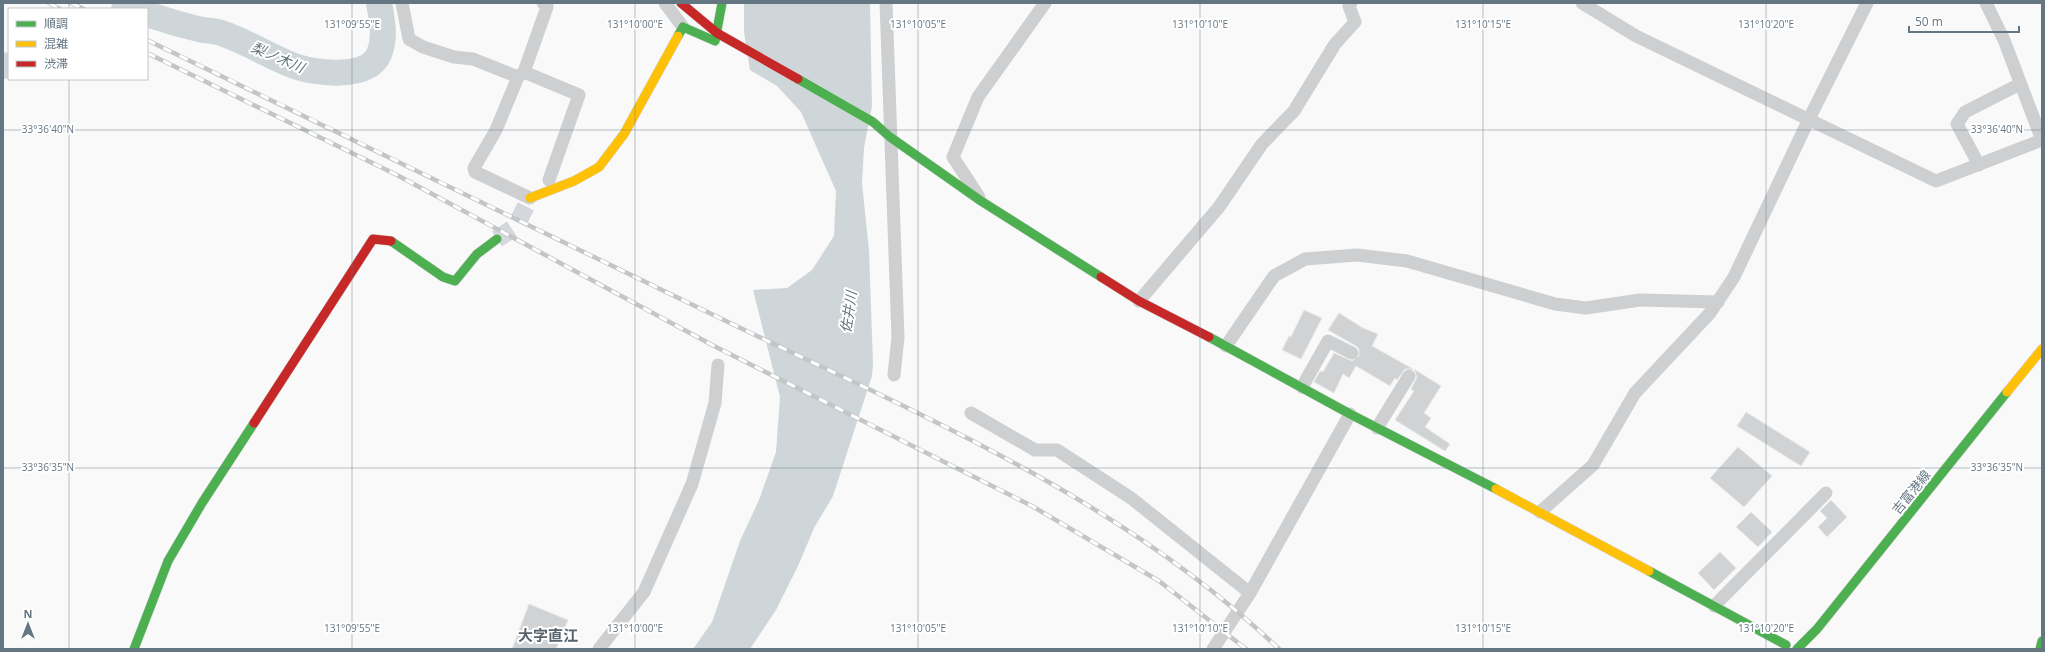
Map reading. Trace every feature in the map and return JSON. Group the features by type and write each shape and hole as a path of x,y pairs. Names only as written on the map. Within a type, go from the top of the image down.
{"street":[{"path":"402,3 409,39 423,47 454,57 473,59 579,95 549,180"},
{"path":"543,3 547,7 521,75 496,130 474,168 475,172 530,198 574,182 598,167 624,134 683,27"},
{"path":"665,3 683,27 715,41 722,3"},
{"path":"681,3 717,32 879,126 890,137 981,201 1139,300 1350,414 1540,512 1786,645"},
{"path":"886,3 898,337 894,375"},
{"path":"981,201 953,157 978,97 1046,3"},
{"path":"1139,300 1219,206 1262,144 1294,111 1335,44 1355,22 1349,6 1351,3"},
{"path":"1582,3 1636,36 1936,182 2042,140 2004,40 1986,3"},
{"path":"1540,512 1593,465 1634,394 1710,313 1718,302 1734,277 1809,119 1867,3"},
{"path":"1979,165 1957,124 1965,112 2020,84"},
{"path":"134,649 168,561 198,509 373,239 392,241 443,277 455,280 477,254 498,239"},
{"path":"1226,346 1274,276 1305,259 1357,256 1407,261 1555,304 1586,308 1640,300 1718,302"},
{"path":"1302,387 1328,341 1352,353"},
{"name":"吉富港線","path":"1797,649 1817,629 2042,349"},
{"path":"599,649 644,592 692,484 715,403 718,365"},
{"path":"1377,428 1409,376"},
{"path":"971,413 1035,450 1056,450 1131,498 1250,593"},
{"path":"1213,649 1250,593 1350,414"},
{"path":"1714,606 1826,493"},
{"path":"2040,649 2042,641"}],"water":[{"name":"佐井川","path":"744,3 870,3 872,106 864,148 862,183 869,251 873,364 872,376 833,496 814,528 798,566 776,610 750,649 693,649 712,622 740,541 759,500 776,452 780,397 753,290 787,288 812,270 834,236 836,191 801,112 777,86 750,70 744,32"}],"building":[{"path":"1304,310 1322,318 1301,359 1282,350 1289,336 1291,337"},
{"path":"1339,313 1363,328 1378,334 1372,346 1413,369 1405,369 1397,380 1395,378 1390,386 1356,366 1349,378 1343,374 1334,393 1314,382 1320,371 1323,372 1334,353 1352,361 1359,356 1359,349 1356,346 1328,330"},
{"path":"1414,369 1441,386 1424,413 1431,418 1425,427 1450,444 1445,451 1395,420 1414,391 1411,389 1417,377"},
{"path":"1746,412 1810,452 1801,466 1737,426"},
{"path":"1738,447 1772,476 1744,507 1710,478"},
{"path":"1831,500 1847,517 1827,537 1818,527 1827,518 1820,511"},
{"path":"1751,512 1772,532 1758,547 1736,527"},
{"path":"1720,552 1736,568 1714,590 1698,573"},
{"path":"529,604 568,620 556,649 512,649"}],"waterway":[{"name":"梨ノ木川","path":"148,14 189,27 221,33 292,65 313,71 340,73 364,68 373,62 379,54 383,35 379,3"},
{"name":"梨ノ木川","path":"3,66 8,65"}],"tunnel":[{"path":"497,239 516,226 530,198"}],"railway":[{"path":"49,3 58,8"},
{"path":"71,3 82,8"},
{"path":"148,40 875,392 1018,465 1088,505 1155,549 1219,596 1279,649"},
{"path":"148,53 397,175 714,346 1032,506 1159,581 1246,649"}],"traffic: fast":[{"path":"678,36 683,27 715,41 722,3"},
{"path":"798,79 873,122 890,137 981,201 1101,277"},
{"path":"391,241 443,277 455,281 477,254 497,239"},
{"path":"1209,337 1350,414 1496,489"},
{"path":"1797,649 1817,629 2007,392"},
{"path":"134,649 168,561 202,503 254,423"},
{"path":"1649,571 1786,645"},
{"path":"2040,649 2042,641"}],"traffic: slow":[{"path":"530,198 574,181 599,167 624,134 678,36"},
{"path":"2007,392 2042,349"},
{"path":"1496,489 1649,571"}],"traffic: jam":[{"path":"681,3 717,33 798,79"},
{"path":"254,423 373,239 391,241"},
{"path":"1101,277 1139,301 1209,337"}],"district":[{"name":"大字直江","path":"548,635"}]}
